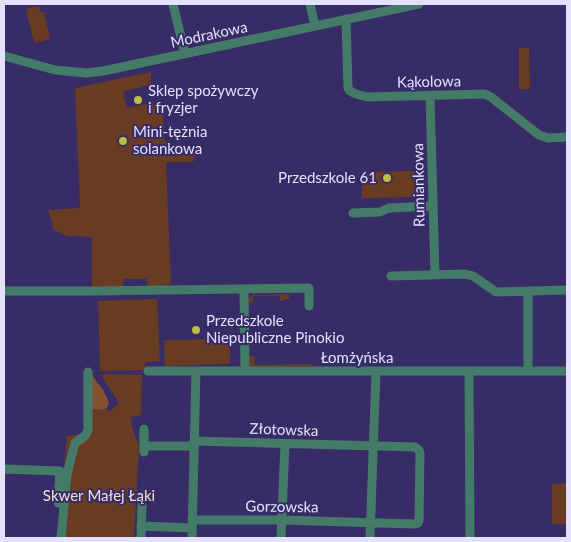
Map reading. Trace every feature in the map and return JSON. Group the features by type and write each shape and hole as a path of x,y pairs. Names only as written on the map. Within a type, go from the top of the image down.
{"street":[{"path":"174,4 186,54"},
{"path":"310,4 315,26"},
{"name":"Modrakowa","path":"4,56 55,70 86,73 103,71 419,4"},
{"name":"Kąkolowa","path":"346,19 347,79 350,91 367,97 485,94 492,97 539,135 548,138 567,137"},
{"name":"Rumiankowa","path":"430,96 435,274"},
{"path":"353,213 380,212 389,208 433,206"},
{"path":"391,276 465,274 473,276 496,292 567,290"},
{"path":"4,290 94,291 309,288 309,306"},
{"path":"244,289 246,371"},
{"path":"528,292 528,371"},
{"path":"192,538 196,371"},
{"name":"Łomżyńska","path":"148,372 567,371"},
{"path":"61,538 66,474 75,443 85,436 88,430 88,372"},
{"path":"370,538 376,372"},
{"path":"468,372 470,538"},
{"name":"Złotowska","path":"144,429 144,449 194,444 415,447 419,450 418,523 371,523"},
{"path":"281,538 285,444"},
{"path":"4,469 60,471 55,538"},
{"path":"141,538 142,506"},
{"name":"Gorzowska","path":"141,526 282,520 371,523"}],"green space":[{"path":"39,6 40,12 44,12 50,39 34,43 26,9"},
{"path":"519,48 529,48 530,89 519,89"},
{"path":"151,72 151,85 123,92 127,108 151,103 163,108 164,139 169,146 195,153 193,162 166,162 171,284 147,288 147,279 123,279 123,289 92,287 92,237 67,236 54,230 48,210 80,208 75,88"},
{"path":"421,171 421,197 362,198 362,172"},
{"path":"289,294 289,299 284,299 283,301 280,301 280,296 253,296 253,303 248,303 249,355 254,356 255,365 313,364 313,366 250,367 249,365 247,301 252,295"},
{"path":"157,299 160,361 145,362 145,370 100,371 98,301"},
{"path":"230,339 230,364 165,366 164,340"},
{"name":"Skwer Małej Łąki","path":"101,375 142,375 141,415 130,416 134,434 139,445 134,538 58,538 67,436 82,434 91,409 100,410 107,408 109,412 119,403"},
{"path":"567,483 567,524 552,524 552,484"}],"shaded area":[{"path":"86,375 92,375 103,390 109,402 107,408 100,410 91,409"}],"place":[{"name":"Sklep spożywczy i fryzjer","path":"138,100"},
{"name":"Mini-tężnia solankowa","path":"123,141"},
{"name":"Przedszkole 61","path":"387,178"},
{"name":"Przedszkole Niepubliczne Pinokio","path":"196,330"}]}
